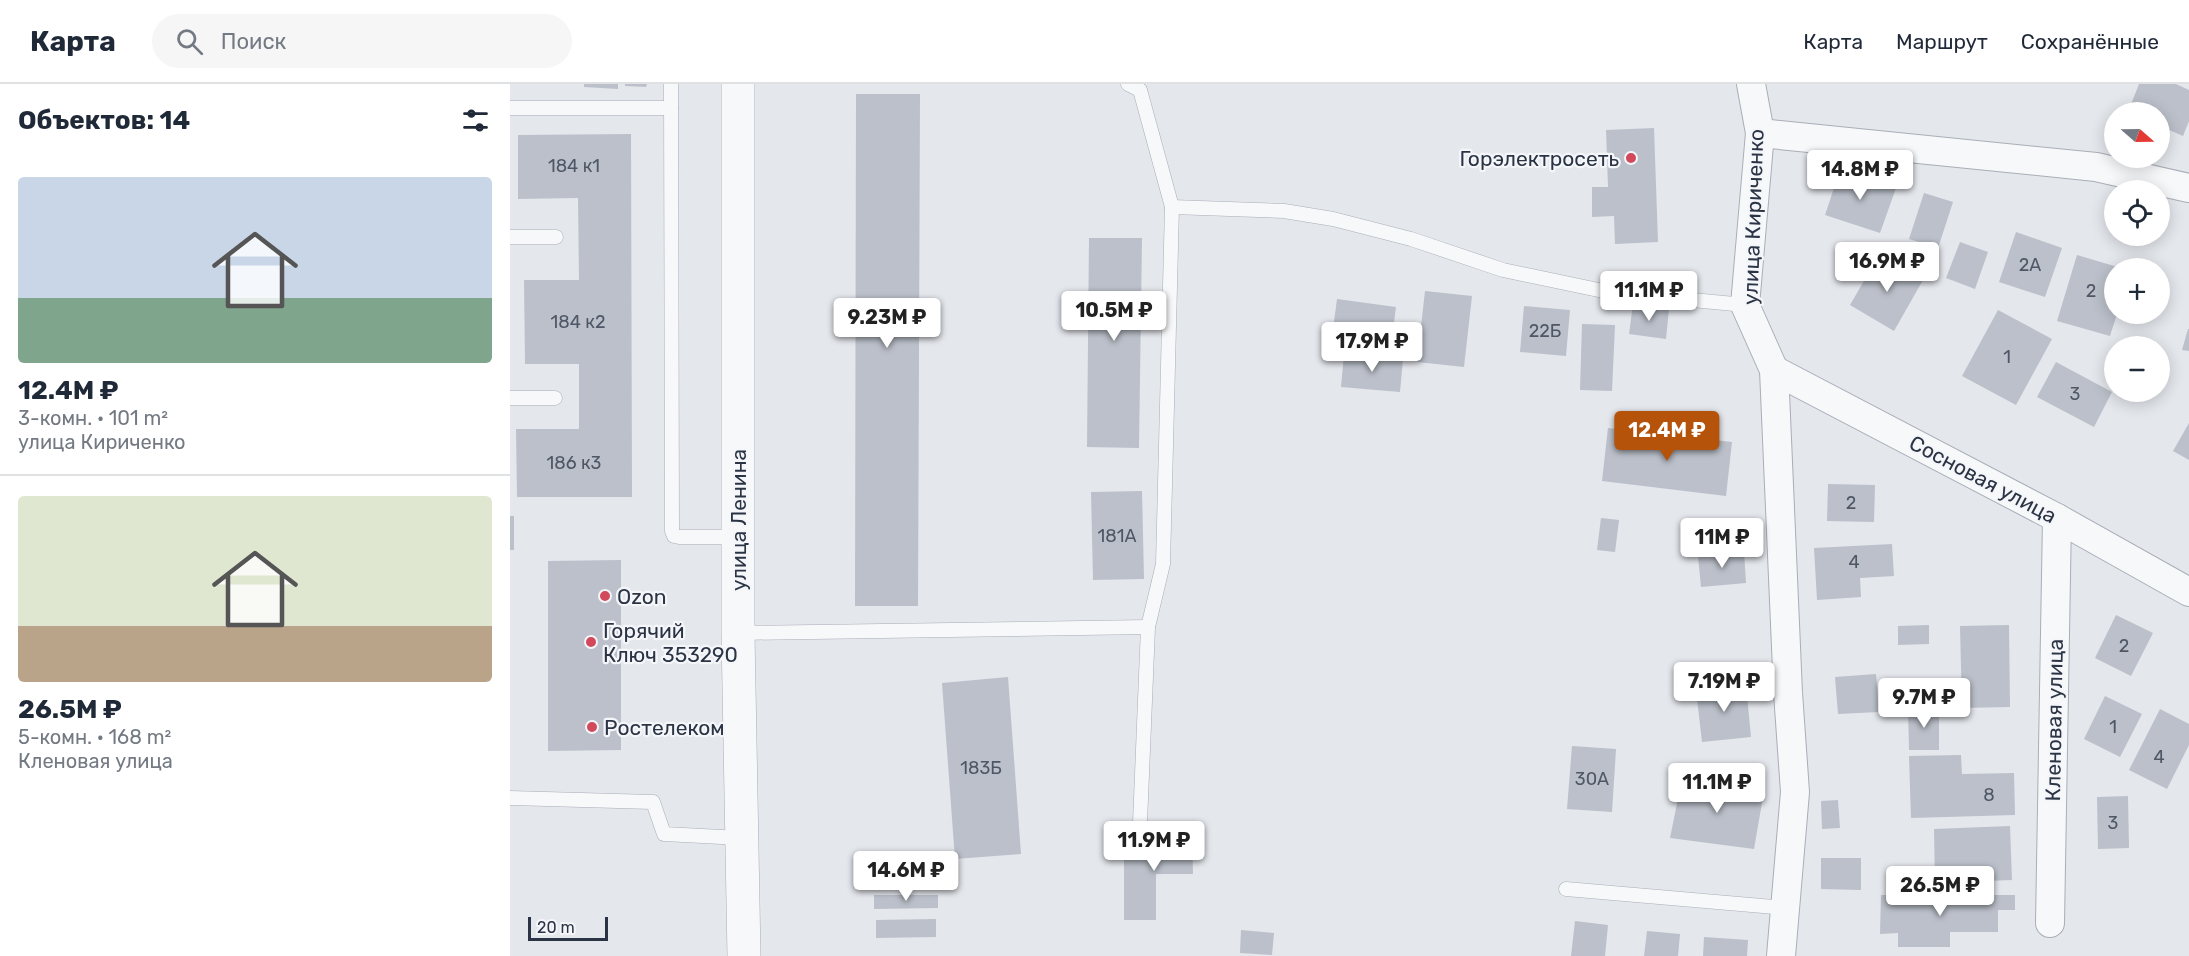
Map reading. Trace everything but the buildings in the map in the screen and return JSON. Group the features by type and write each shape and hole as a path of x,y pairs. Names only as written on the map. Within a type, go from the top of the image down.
{"street":[{"name":"улица Ленина","path":"738,84 738,633 744,956"},
{"name":"улица Кириченко","path":"1751,84 1760,133 1745,306 1774,370 1795,792 1781,956"},
{"path":"1760,133 2096,167 2189,188"},
{"name":"Сосновая улица","path":"1774,370 2057,518 2189,592"},
{"name":"Кленовая улица","path":"2050,923 2057,518"}],"lane":[{"path":"671,84 672,531 674,536 679,537 738,537"},
{"path":"1128,84 1140,90 1172,207 1163,564 1148,627 1140,823"},
{"path":"510,108 671,108"},
{"path":"1172,207 1284,211 1333,219 1411,239 1503,270 1608,292 1745,306"},
{"path":"510,237 556,237"},
{"path":"510,398 555,398"},
{"path":"738,633 1148,627"},
{"path":"510,798 653,802 664,834 741,838"},
{"path":"1566,889 1785,908"}],"place":[{"name":"Горэлектросеть","path":"1631,158"},
{"name":"Ozon","path":"605,596"},
{"name":"Горячий Ключ 353290","path":"591,642"},
{"name":"Ростелеком","path":"592,727"}]}
